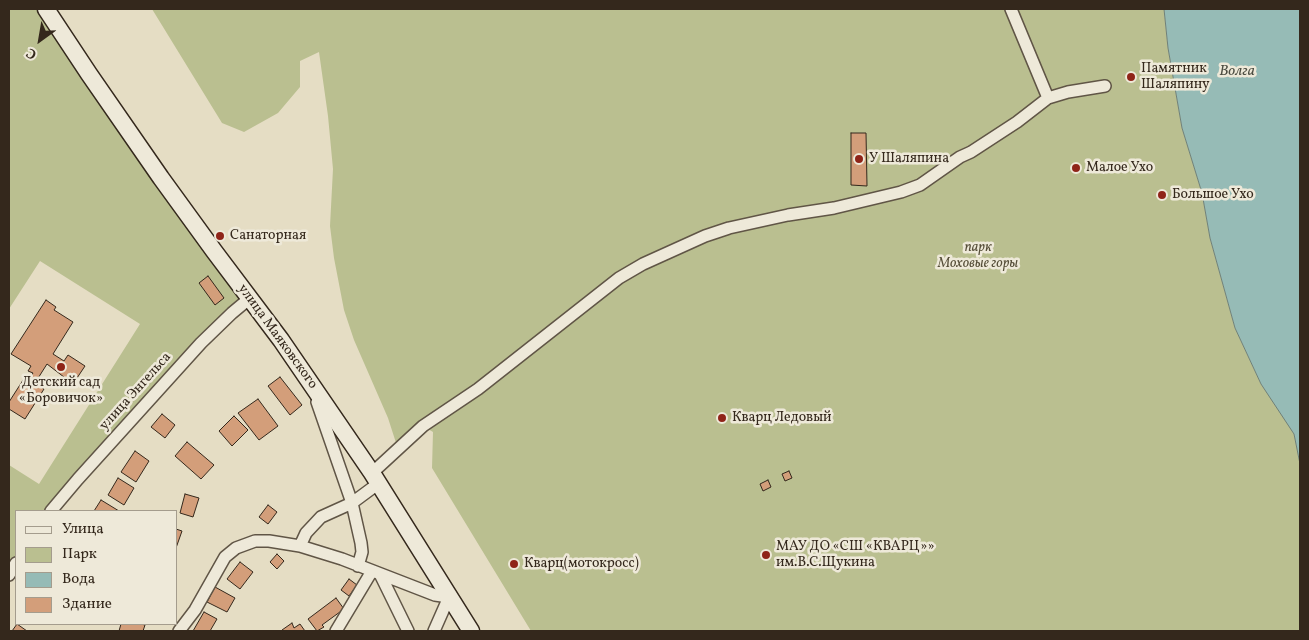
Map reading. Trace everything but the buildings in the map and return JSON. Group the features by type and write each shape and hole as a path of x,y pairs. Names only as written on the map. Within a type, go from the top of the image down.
{"main road":[{"name":"улица Маяковского","path":"46,9 161,178 308,379 375,478 471,631"}],"street":[{"path":"1011,9 1048,98"},
{"path":"300,546 306,533 320,517 352,503 424,426 478,389 619,278 643,264 698,239 729,228 877,199 920,185 1016,122 1048,98 1068,92 1105,86"},
{"name":"улица Энгельса","path":"52,510 78,478 200,343 250,298"},
{"path":"308,379 327,426 352,503 362,552 358,566"},
{"path":"179,631 195,610 225,557 236,548 255,541 269,541 300,546 342,559 435,595 450,597 434,631"},
{"path":"336,631 376,573"},
{"path":"376,573 408,631"}],"green space":[{"path":"9,9 46,9 250,298 52,510 15,510 15,565 9,575 9,465 39,484 140,324 40,261 9,309"},
{"name":"парк Моховые горы","path":"152,9 1164,9 1168,48 1182,128 1202,193 1210,238 1235,328 1261,384 1290,425 1297,446 1300,464 1300,631 531,631 432,468 433,432 423,426 398,449 388,418 354,340 344,310 330,226 333,169 319,52 300,61 300,87 278,113 244,132 222,123"}],"water":[{"name":"Волга","path":"1164,9 1300,9 1300,464 1294,434 1261,384 1235,328 1210,238 1202,193 1182,128 1168,48"}],"place":[{"name":"Памятник Шаляпину","path":"1131,77"},
{"name":"У Шаляпина","path":"859,159"},
{"name":"Малое Ухо","path":"1076,168"},
{"name":"Большое Ухо","path":"1162,195"},
{"name":"Санаторная","path":"220,236"},
{"name":"Детский сад «Боровичок»","path":"61,367"},
{"name":"Кварц Ледовый","path":"722,418"},
{"name":"МАУ ДО «СШ «КВАРЦ»» им.В.С.Щукина","path":"766,555"},
{"name":"Кварц(мотокросс)","path":"514,564"}]}
